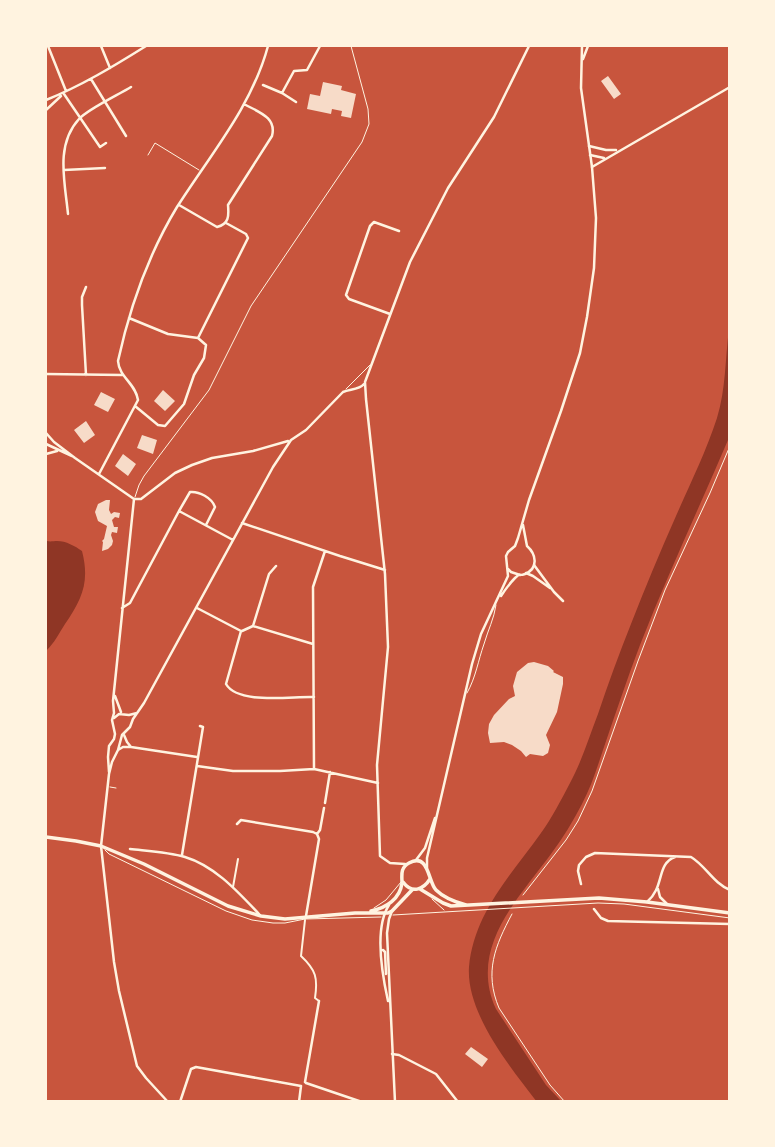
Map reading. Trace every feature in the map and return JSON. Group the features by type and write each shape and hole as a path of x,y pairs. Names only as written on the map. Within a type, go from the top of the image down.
{"main road":[{"path":"46,838 101,846 228,906 261,916 285,919 360,913 384,908 399,891 402,873 408,864 415,862 422,863 427,868 434,888 440,893 475,908 526,901 598,898 647,902 730,916"},
{"path":"402,881 412,890 420,889 430,879"},
{"path":"420,889 451,906 468,905"},
{"path":"360,913 391,914 412,890"}],"street":[{"path":"48,46 65,93 100,147 106,143"},
{"path":"101,46 110,68"},
{"path":"47,99 65,93 146,46"},
{"path":"99,474 138,400 138,395 119,369 118,360 136,293 153,252 179,205 244,104 261,70 268,46"},
{"path":"282,93 294,71 307,70 320,46"},
{"path":"402,873 380,856 377,765 387,647 385,570 365,382 410,262 430,221 494,117 529,46"},
{"path":"521,546 523,521 532,490 580,352 594,268 596,218 581,89 581,65 585,46"},
{"path":"91,79 126,136"},
{"path":"264,85 296,102"},
{"path":"68,214 63,151 65,140 80,118 131,87"},
{"path":"592,167 730,87"},
{"path":"47,110 65,93"},
{"path":"179,205 217,227 226,223 229,217 228,205 274,130 270,120 244,104"},
{"path":"589,145 606,150 620,150"},
{"path":"590,155 607,158"},
{"path":"64,170 104,168"},
{"path":"390,314 349,299 346,295 370,226 374,222 399,231"},
{"path":"198,338 248,238 246,234 226,223"},
{"path":"86,287 82,305 86,375"},
{"path":"129,318 168,334 198,338 206,345 204,358 194,375 184,404 165,426 158,425 135,406"},
{"path":"46,374 122,375"},
{"path":"46,433 75,458 134,499 141,499 175,473 192,465 291,440 306,430 343,392 362,386 365,382"},
{"path":"167,1101 137,1066 119,991 101,846 109,774 120,738 144,704 266,478 291,440"},
{"path":"46,444 75,458"},
{"path":"46,454 57,451"},
{"path":"122,608 130,603 190,492 195,491 214,503 215,507 206,524"},
{"path":"109,774 107,766 109,746 115,734 112,720 114,692 134,499"},
{"path":"178,511 233,540"},
{"path":"521,546 523,521"},
{"path":"242,523 385,570"},
{"path":"497,602 512,581 531,570 534,565 533,553 521,546"},
{"path":"427,868 440,799 481,634 508,576 506,556 508,552 521,546"},
{"path":"314,769 313,587 325,551"},
{"path":"534,565 554,592"},
{"path":"253,626 269,574 276,566"},
{"path":"508,569 520,575"},
{"path":"526,573 563,601"},
{"path":"197,608 241,631"},
{"path":"241,631 253,626 313,644"},
{"path":"241,631 226,684 230,690 257,698 314,697"},
{"path":"114,692 131,724"},
{"path":"112,720 116,716 137,713"},
{"path":"182,856 203,727 200,726"},
{"path":"124,733 131,747"},
{"path":"109,751 112,754 123,747 131,747 197,757"},
{"path":"197,766 233,771 314,769 377,783"},
{"path":"325,803 330,772"},
{"path":"415,862 425,848 440,799"},
{"path":"317,834 324,808"},
{"path":"237,824 241,820 313,832 319,839 301,956 315,974 315,998 319,1002 305,1082 301,1086 299,1101"},
{"path":"130,849 182,856 204,866 233,888 261,916"},
{"path":"581,884 579,864 595,853 678,856 691,857 701,863 718,884 730,891"},
{"path":"647,902 658,889 663,867 668,859 678,856"},
{"path":"233,888 238,859"},
{"path":"390,863 408,864"},
{"path":"658,889 660,897 667,905"},
{"path":"389,1007 382,950 384,915 390,904"},
{"path":"594,909 601,918 608,921 730,924"},
{"path":"391,914 387,933 388,984 395,1101"},
{"path":"382,950 385,952 388,984"},
{"path":"392,1054 436,1074 458,1101"},
{"path":"180,1101 191,1069 196,1067 301,1086"},
{"path":"305,1082 362,1101"}],"lane":[{"path":"134,499 144,476 209,390 251,306 362,142 369,124 368,109 351,46"},
{"path":"148,155 155,143 201,172"},
{"path":"343,392 371,363"},
{"path":"108,787 116,788"},
{"path":"101,846 109,854 226,911 252,920 285,923 306,918 384,915"},
{"path":"360,913 378,907 402,881"},
{"path":"427,893 446,911"},
{"path":"391,914 598,903 730,916"}],"path":[{"path":"519,901 566,840 592,791 666,590 730,446"},
{"path":"512,912 494,954 491,977 494,996 499,1008 550,1085 565,1101"}],"shaded area":[{"path":"729,329 730,436 640,645 585,798 560,842 512,907 492,945 488,965 489,987 496,1009 546,1085 561,1101 537,1102 503,1056 482,1021 470,985 472,947 486,912 549,821 582,758 642,597 713,431 722,396"},
{"path":"46,542 64,542 82,551 85,581 76,606 46,651"}],"building":[{"path":"608,76 621,94 614,99 601,81"},
{"path":"323,82 342,86 341,90 356,94 351,118 341,116 342,111 332,109 331,114 307,109 310,94 320,96"},
{"path":"163,390 175,401 165,411 154,401"},
{"path":"101,392 115,399 108,412 94,405"},
{"path":"86,421 95,435 84,443 74,430"},
{"path":"142,435 157,440 153,454 137,448"},
{"path":"123,454 136,464 128,476 115,466"},
{"path":"110,500 111,514 120,513 119,518 112,520 114,527 118,527 117,533 112,532 111,535 112,545 102,551 107,526 98,521 95,512 98,504"},
{"path":"528,663 548,666 563,677 563,684 557,712 546,735 550,745 548,753 543,756 530,754 526,757 512,745 504,742 490,743 488,733 494,715 515,696 513,686 517,672"},
{"path":"471,1047 488,1059 482,1067 465,1054"}]}
